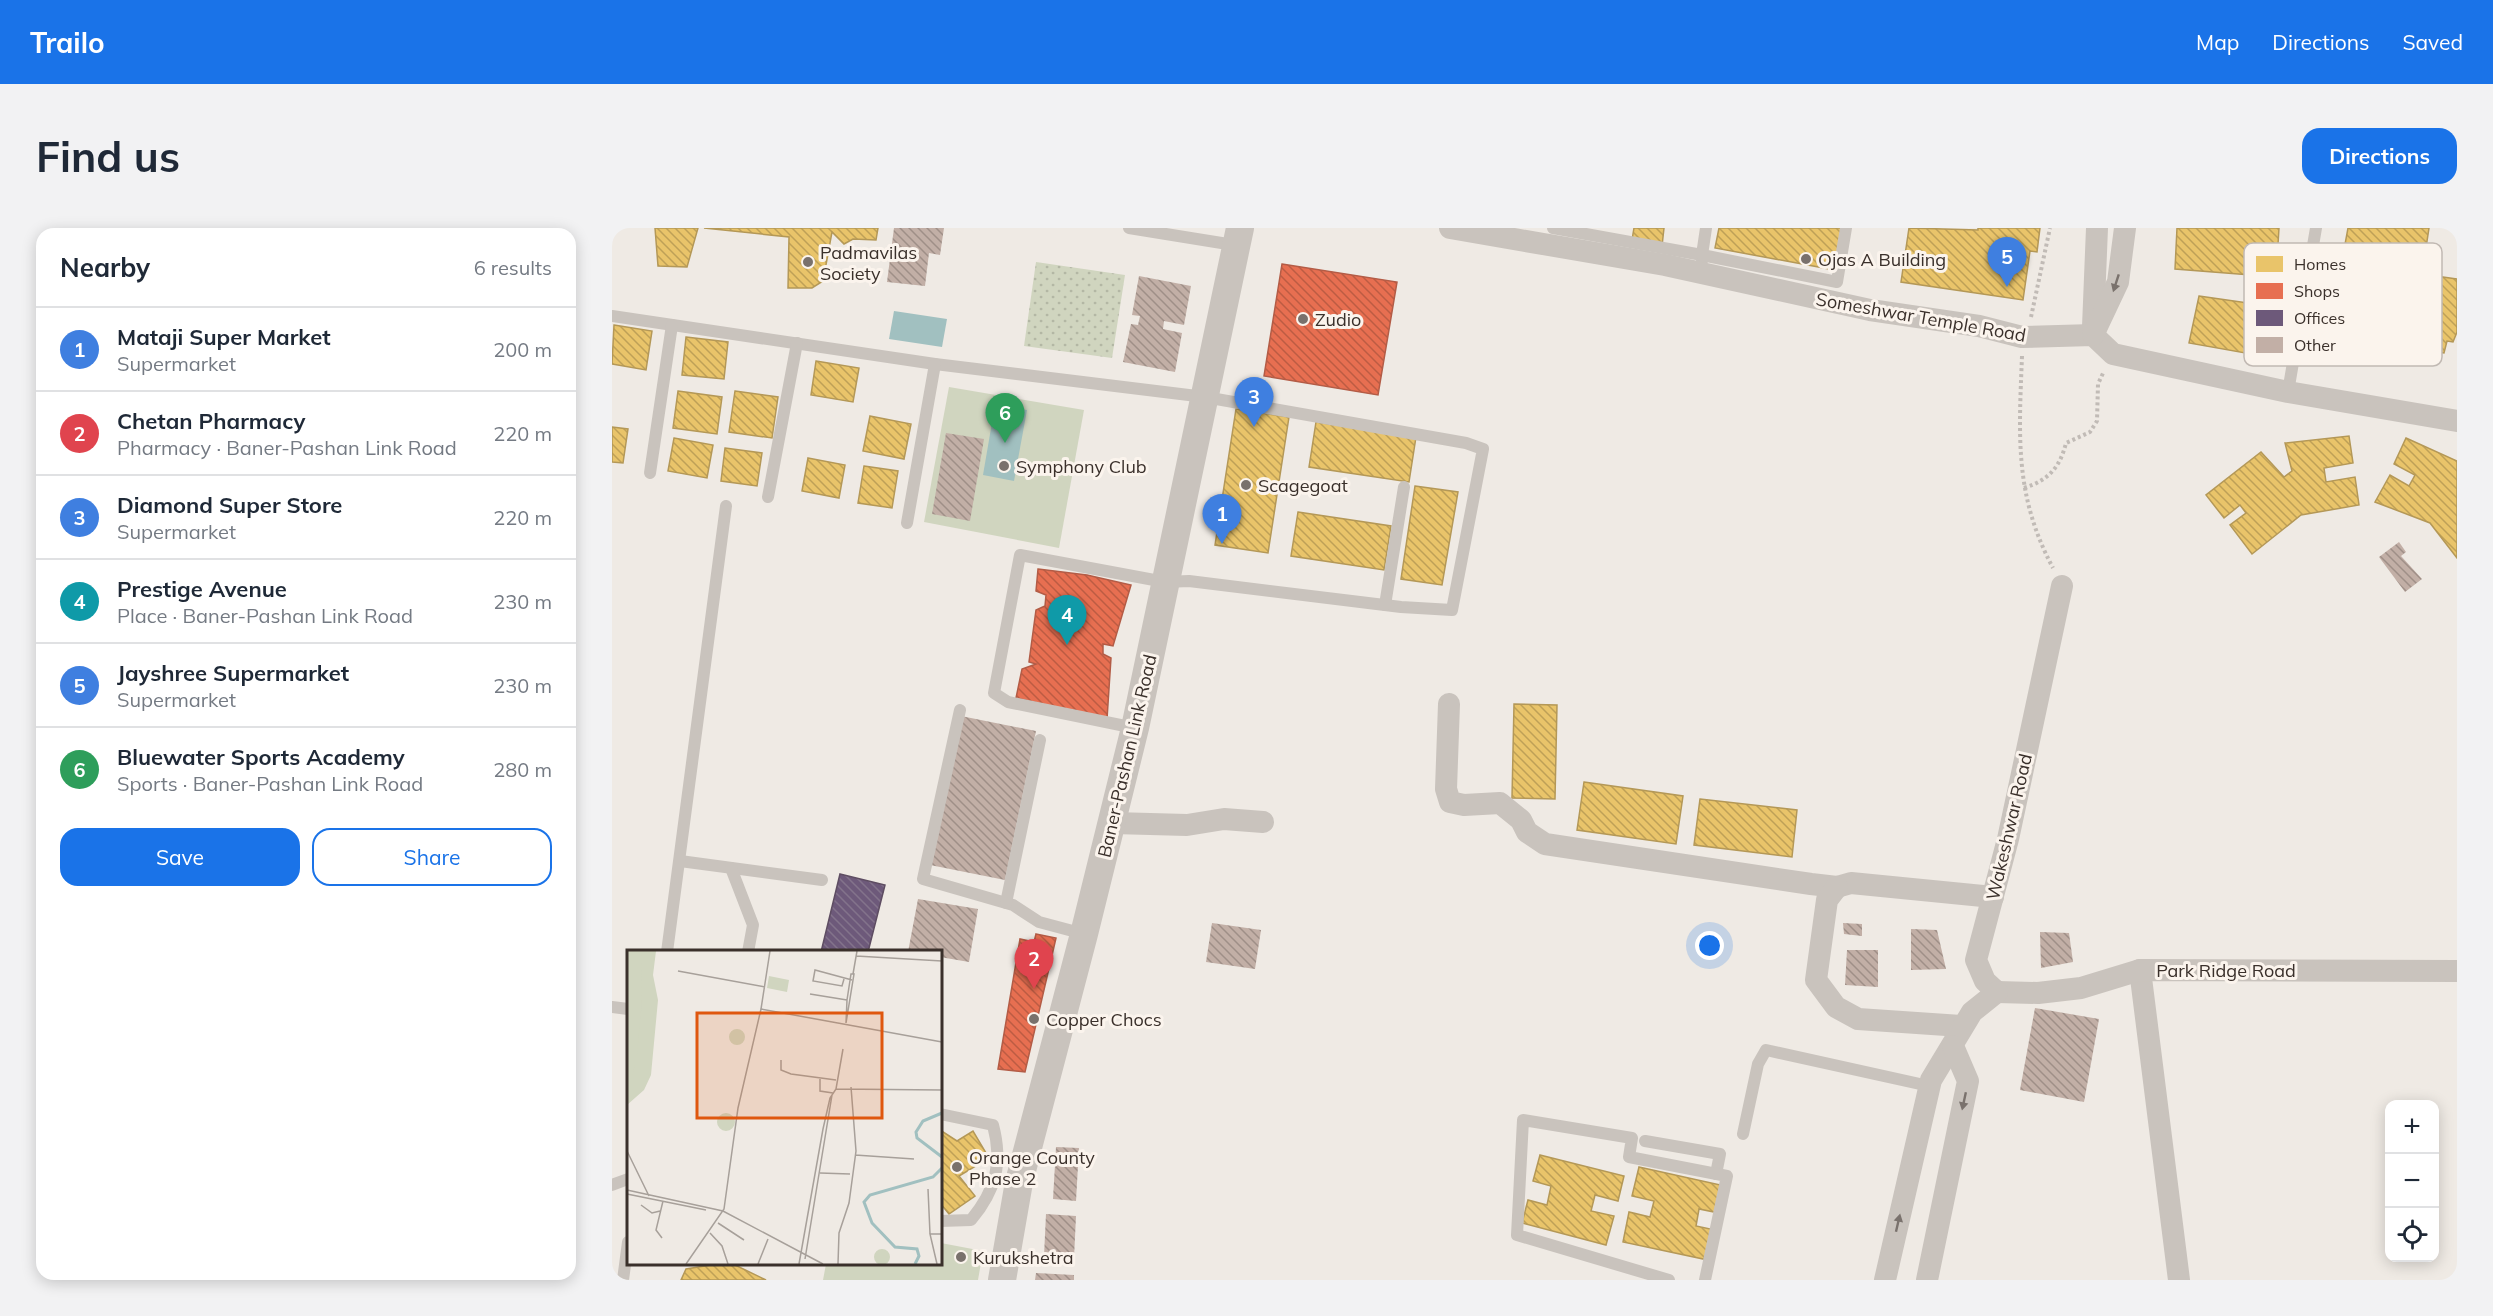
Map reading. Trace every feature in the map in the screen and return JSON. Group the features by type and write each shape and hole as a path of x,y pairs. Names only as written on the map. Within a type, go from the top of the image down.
{"street":[{"name":"Someshwar Temple Road","path":"1450,228 1619,241 1702,264 1835,292 2022,337 2093,335"},
{"path":"2097,228 2093,335 2113,354 2288,392 2457,421"},
{"path":"2093,335 2118,282 2125,228"},
{"name":"Baner-Pashan Link Road","path":"1002,1280 1007,1177 1084,934 1113,823 1135,728 1237,237"},
{"name":"Wakeshwar Road","path":"1997,992 1985,981 1976,960 2008,839 2062,586"},
{"path":"1449,704 1446,789 1450,802 1464,805 1500,803 1521,820 1527,831 1545,844 1837,887 1851,883 1993,897"},
{"path":"1113,823 1187,825 1224,819 1263,822"},
{"path":"1837,887 1827,900 1816,980 1836,1007 1858,1019 1957,1036"},
{"path":"2140,970 2179,1280"},
{"name":"Park Ridge Road","path":"1997,992 2038,993 2081,988 2140,970 2457,971"},
{"path":"1885,1280 1929,1086 1972,1012 1997,992"},
{"path":"1927,1280 1968,1081 1957,1036"}],"lane":[{"path":"1129,228 1237,237"},
{"path":"1553,228 1619,241"},
{"path":"1702,264 1706,228"},
{"path":"1835,292 1846,228"},
{"path":"2313,243 2316,228"},
{"path":"612,316 935,364 1204,397 1466,443 1483,449 1452,610 1385,605 1189,581 1165,582 1020,555 994,693 1008,702 1135,728"},
{"path":"650,472 672,325"},
{"path":"768,496 797,343"},
{"path":"907,523 935,364"},
{"path":"2288,392 2292,366"},
{"path":"1385,605 1404,487"},
{"path":"667,950 726,506"},
{"path":"960,710 922,879 1006,903 1039,922 1084,934"},
{"path":"1006,903 1040,740"},
{"path":"680,861 822,879"},
{"path":"731,868 753,925 748,950"},
{"path":"612,1007 627,1009"},
{"path":"1743,1134 1758,1064 1766,1050 1929,1086"},
{"path":"942,1114 993,1125 1007,1177 971,1220 942,1221"},
{"path":"1669,1280 1517,1235 1523,1120 1632,1138 1629,1157 1727,1176 1705,1280"},
{"path":"1646,1142 1720,1154 1716,1174"},
{"path":"612,1185 627,1179"},
{"path":"623,1280 627,1250"}],"path":[{"path":"2022,337 2019,454 2024,488 2036,532 2062,586"},
{"path":"2024,488 2039,483 2054,472 2061,461 2066,443 2090,432 2097,421 2098,384 2113,354"}],"green space":[{"path":"1036,262 1125,275 1112,358 1024,346"},
{"name":"Symphony Club","path":"949,387 1084,410 1059,548 924,522"},
{"name":"Kurukshetra","path":"942,1243 983,1251 978,1280 823,1280 826,1265 942,1265"}],"water":[{"path":"894,311 947,319 942,347 889,339"},
{"path":"995,405 1027,410 1014,481 983,475"}],"building: Homes":[{"path":"655,228 698,228 687,267 658,266"},
{"name":"Padmavilas Society","path":"704,228 878,228 876,240 853,239 844,244 832,232 823,281 812,288 788,288 789,237"},
{"path":"1634,228 1664,228 1662,246 1632,240"},
{"name":"Ojas A Building","path":"1719,228 1842,228 1835,270 1715,248"},
{"path":"1909,228 1978,230 1978,228 2040,228 2037,252 2030,251 2023,300 1901,282"},
{"path":"2177,228 2279,228 2278,243 2244,243 2244,274 2175,269"},
{"path":"2348,228 2429,228 2427,243 2345,243"},
{"path":"2442,277 2457,279 2457,332 2453,342 2447,341 2444,353 2442,353"},
{"path":"2199,296 2244,302 2244,353 2189,343"},
{"path":"614,325 652,331 646,370 612,364"},
{"path":"686,337 728,342 724,379 682,375"},
{"path":"816,361 859,368 853,402 811,395"},
{"path":"678,391 722,397 717,434 673,428"},
{"path":"735,391 778,397 772,438 729,432"},
{"path":"1236,409 1289,417 1268,553 1215,545"},
{"path":"870,416 911,424 904,459 863,451"},
{"path":"1316,422 1416,437 1409,482 1309,467"},
{"path":"612,427 628,429 623,463 612,462"},
{"path":"2349,436 2353,463 2324,468 2326,482 2355,477 2359,505 2301,515 2252,554 2230,525 2246,513 2240,505 2224,518 2206,495 2261,452 2284,477 2292,471 2285,443"},
{"path":"674,438 713,445 707,478 668,471"},
{"path":"2406,438 2457,461 2457,558 2430,523 2375,502 2390,475 2409,486 2415,475 2394,464"},
{"path":"725,448 762,453 757,486 721,481"},
{"path":"808,458 845,465 839,498 802,491"},
{"path":"864,466 898,471 892,508 858,503"},
{"path":"1415,486 1458,492 1442,585 1401,579"},
{"path":"1298,512 1391,526 1384,570 1291,556"},
{"path":"1514,704 1557,705 1555,799 1512,798"},
{"path":"1584,782 1683,796 1676,844 1577,830"},
{"path":"1700,799 1797,810 1792,857 1694,845"},
{"name":"Orange County Phase 2","path":"942,1131 957,1141 973,1131 989,1158 959,1176 975,1196 949,1214 942,1205"},
{"path":"1540,1155 1624,1176 1618,1201 1595,1195 1591,1211 1614,1216 1606,1245 1522,1223 1528,1200 1547,1205 1551,1186 1533,1181"},
{"path":"1639,1167 1725,1186 1719,1213 1699,1209 1696,1226 1715,1230 1708,1260 1623,1242 1629,1212 1650,1217 1654,1201 1632,1196"},
{"path":"711,1265 735,1265 766,1280 681,1280 686,1269"}],"building: Shops":[{"path":"1282,264 1397,282 1378,395 1264,376"},
{"path":"1038,569 1087,575 1131,585 1113,646 1103,644 1103,654 1111,658 1107,719 1016,698 1022,669 1036,664 1029,662 1036,610 1045,606 1046,595 1036,591"},
{"path":"1036,934 1056,938 1025,1072 998,1069 1020,939 1034,942"}],"building: Offices":[{"path":"840,874 885,885 869,950 821,950"}],"building: Other":[{"path":"894,228 944,228 940,255 929,253 925,286 887,282"},
{"path":"1139,276 1191,286 1184,325 1164,321 1163,329 1182,333 1175,372 1123,362 1131,324 1138,325 1140,316 1132,315"},
{"path":"946,433 984,439 970,521 932,514"},
{"path":"2399,542 2406,552 2401,556 2422,579 2405,592 2379,557"},
{"path":"961,716 1036,731 1005,880 930,865"},
{"path":"918,899 978,909 969,962 942,957 942,950 908,950"},
{"path":"1212,923 1261,930 1255,969 1206,962"},
{"path":"1843,923 1862,924 1862,936 1844,934"},
{"path":"1911,929 1937,930 1946,969 1911,970"},
{"path":"2040,932 2069,933 2073,962 2041,968"},
{"path":"1847,950 1878,950 1878,987 1845,985"},
{"path":"2035,1008 2099,1019 2084,1102 2020,1090"},
{"path":"1056,1147 1079,1148 1076,1201 1053,1199"},
{"path":"1046,1214 1076,1216 1074,1258 1044,1256"},
{"path":"1036,1273 1074,1275 1074,1280 1035,1280"}],"place":[{"name":"Ojas A Building","path":"1806,259"},
{"name":"Padmavilas Society","path":"808,262"},
{"name":"Jayshree Supermarket","path":"2007,287"},
{"name":"Zudio","path":"1303,319"},
{"name":"Diamond Super Store","path":"1254,427"},
{"name":"Bluewater Sports Academy","path":"1005,443"},
{"name":"Symphony Club","path":"1004,466"},
{"name":"Scagegoat","path":"1246,485"},
{"name":"Mataji Super Market","path":"1222,544"},
{"name":"Prestige Avenue","path":"1067,645"},
{"name":"Chetan Pharmacy","path":"1034,989"},
{"name":"Copper Chocs","path":"1034,1019"},
{"name":"Orange County Phase 2","path":"957,1167"},
{"name":"Kurukshetra","path":"961,1257"}]}
